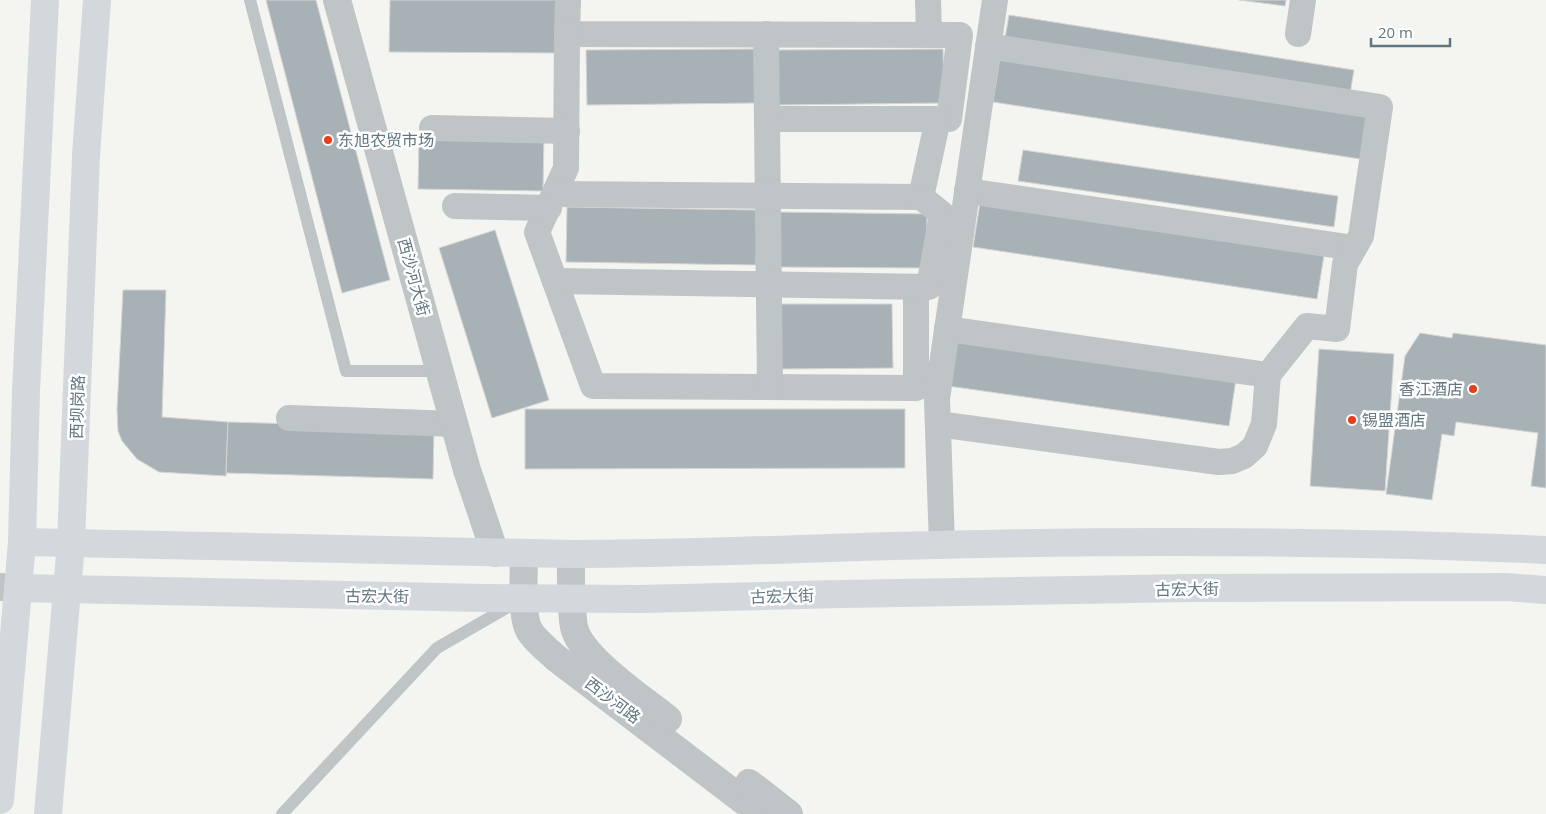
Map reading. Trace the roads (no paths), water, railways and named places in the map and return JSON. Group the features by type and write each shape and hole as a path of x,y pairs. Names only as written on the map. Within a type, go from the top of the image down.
{"main road":[{"path":"0,800 9,588 22,542 26,391 45,0"},
{"name":"西坝岗路","path":"48,814 72,543 86,156 97,0"},
{"path":"22,542 570,554 654,554 1178,542 1452,546 1546,550"},
{"name":"古宏大街","path":"9,588 572,600 1190,588 1506,587 1546,590"}],"street":[{"name":"西沙河大街","path":"337,0 467,470 495,553"},
{"path":"568,0 566,168 537,232 594,386 916,388 916,286"},
{"path":"928,0 929,35"},
{"path":"942,546 937,399 995,0"},
{"path":"1298,34 1302,0"},
{"path":"567,34 960,35 949,119 767,119"},
{"path":"766,34 770,387"},
{"path":"938,424 1219,462 1244,456 1255,446 1264,424 1268,376 1307,326 1337,329 1345,264 1361,236 1380,107 988,46"},
{"path":"921,197 938,119"},
{"path":"432,128 566,131"},
{"path":"967,191 1354,248"},
{"path":"455,206 552,201 768,197 921,197 942,214 929,287 555,281"},
{"path":"947,329 1268,376"},
{"path":"289,418 454,424"},
{"name":"西沙河路","path":"524,553 524,599 528,629 535,639 556,658 761,814"},
{"name":"西沙河路","path":"570,554 574,628 583,647 598,663 789,814"}],"lane":[{"path":"250,0 346,371 439,371"},
{"path":"282,814 437,648 524,599"}],"place":[{"name":"东旭农贸市场","path":"328,140"},
{"name":"香江酒店","path":"1473,389"},
{"name":"锡盟酒店","path":"1352,420"}]}
